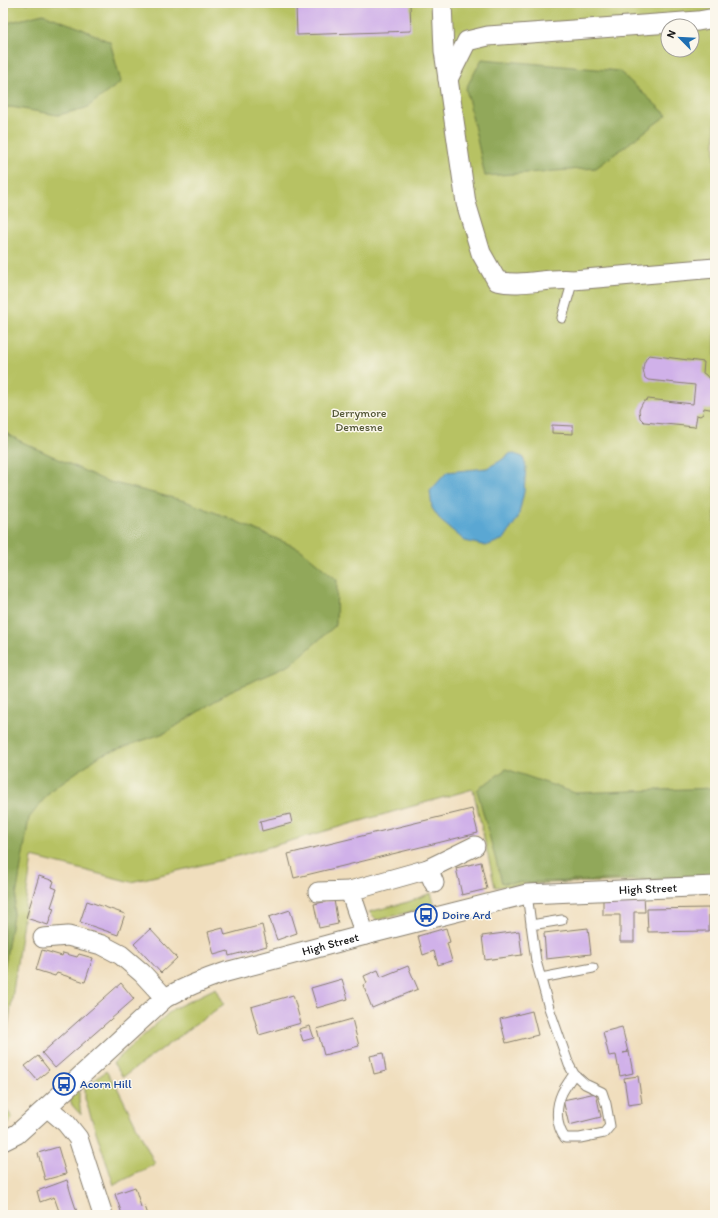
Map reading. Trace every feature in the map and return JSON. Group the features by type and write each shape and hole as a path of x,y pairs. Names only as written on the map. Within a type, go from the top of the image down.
{"street":[{"path":"442,3 444,51 466,203 481,253 497,281 507,284 560,278 573,280 715,268"},
{"path":"448,79 468,42 488,36 698,22 715,18"},
{"path":"318,892 350,891 431,876 475,846"},
{"name":"High Street","path":"3,1141 16,1134 47,1108 165,998 187,986 226,972 527,894 715,886"},
{"path":"350,891 365,935"},
{"path":"43,938 68,936 102,945 121,955 142,973 165,998"},
{"path":"47,1108 66,1123 78,1138 103,1215"}],"lane":[{"path":"562,318 573,280"},
{"path":"527,894 536,961 552,1014 574,1074 585,1084 602,1092 610,1126 604,1133 580,1138 565,1138 561,1132 556,1112 562,1093 574,1074"},
{"path":"531,925 562,920"},
{"path":"541,978 593,968"}],"green space":[{"name":"Derrymore Demesne","path":"3,3 715,3 715,880 554,883 495,887 473,789 227,859 131,882 32,857 3,1063"},
{"path":"43,14 80,28 110,42 121,82 86,108 58,115 11,107 3,108 3,24"},
{"path":"482,59 619,71 667,115 596,168 485,176 466,88"},
{"path":"3,431 18,440 106,481 185,501 300,549 337,580 336,625 290,665 230,691 167,732 101,755 51,790 29,818 3,976"},
{"path":"506,769 575,793 715,788 715,877 502,883 477,790"},
{"path":"431,893 435,906 377,920 369,912 408,902"},
{"path":"216,988 224,1004 123,1077 113,1063 173,1009"},
{"path":"106,1071 117,1087 155,1164 114,1185 85,1099 85,1088"},
{"path":"79,1086 81,1115 72,1105 70,1099"},
{"path":"3,1098 7,1100 5,1108 12,1117 9,1124 3,1128"}],"water":[{"path":"511,453 523,457 526,467 524,492 518,518 504,539 486,546 465,541 441,521 432,508 430,491 447,472 487,468"}],"building":[{"path":"410,3 411,31 297,35 296,5"},
{"path":"649,355 704,362 703,373 709,379 715,379 715,410 704,408 703,414 700,416 697,415 695,427 644,422 640,418 639,410 643,402 648,399 693,404 695,385 648,380 645,378 643,369 644,363"},
{"path":"552,425 573,426 573,434 552,433"},
{"path":"472,809 478,833 294,878 288,854"},
{"path":"290,814 292,823 262,831 260,821"},
{"path":"481,862 487,889 462,895 456,868"},
{"path":"39,876 54,881 52,887 57,889 51,907 54,908 48,925 26,918"},
{"path":"603,896 644,896 645,912 634,912 634,942 620,942 620,915 603,915"},
{"path":"334,900 338,924 319,928 314,904"},
{"path":"87,901 125,914 118,935 80,922"},
{"path":"709,908 709,931 648,932 647,909"},
{"path":"290,910 297,933 277,940 269,917"},
{"path":"262,925 267,946 229,956 228,951 214,955 208,932 223,928 225,935"},
{"path":"446,928 450,942 447,943 452,961 438,965 434,951 423,955 418,936"},
{"path":"588,928 591,954 546,959 544,933"},
{"path":"150,929 177,958 161,973 134,944"},
{"path":"519,931 522,955 485,960 482,936"},
{"path":"42,950 62,956 63,953 77,957 79,954 93,958 85,982 57,973 55,976 36,970"},
{"path":"408,966 418,989 372,1008 363,985 367,983 364,976 378,970 381,977"},
{"path":"342,979 348,999 317,1008 311,988"},
{"path":"121,983 134,999 55,1068 42,1053"},
{"path":"293,995 301,1023 259,1035 251,1007"},
{"path":"532,1011 538,1035 506,1043 500,1019"},
{"path":"352,1019 359,1046 324,1055 317,1029"},
{"path":"310,1026 314,1038 303,1041 299,1029"},
{"path":"622,1027 628,1052 623,1053 629,1052 633,1073 620,1076 616,1055 609,1056 603,1032"},
{"path":"383,1053 386,1071 374,1074 370,1056"},
{"path":"38,1056 49,1070 37,1080 25,1066"},
{"path":"638,1076 642,1103 628,1105 624,1078"},
{"path":"596,1093 601,1117 569,1125 563,1100"},
{"path":"58,1147 66,1174 45,1180 38,1153"},
{"path":"67,1180 78,1215 60,1214 54,1197 40,1202 37,1191"},
{"path":"135,1187 141,1207 145,1206 148,1215 122,1214 115,1194"}],"place":[{"name":"Doire Ard","path":"426,915"},
{"name":"Acorn Hill","path":"64,1084"}]}
